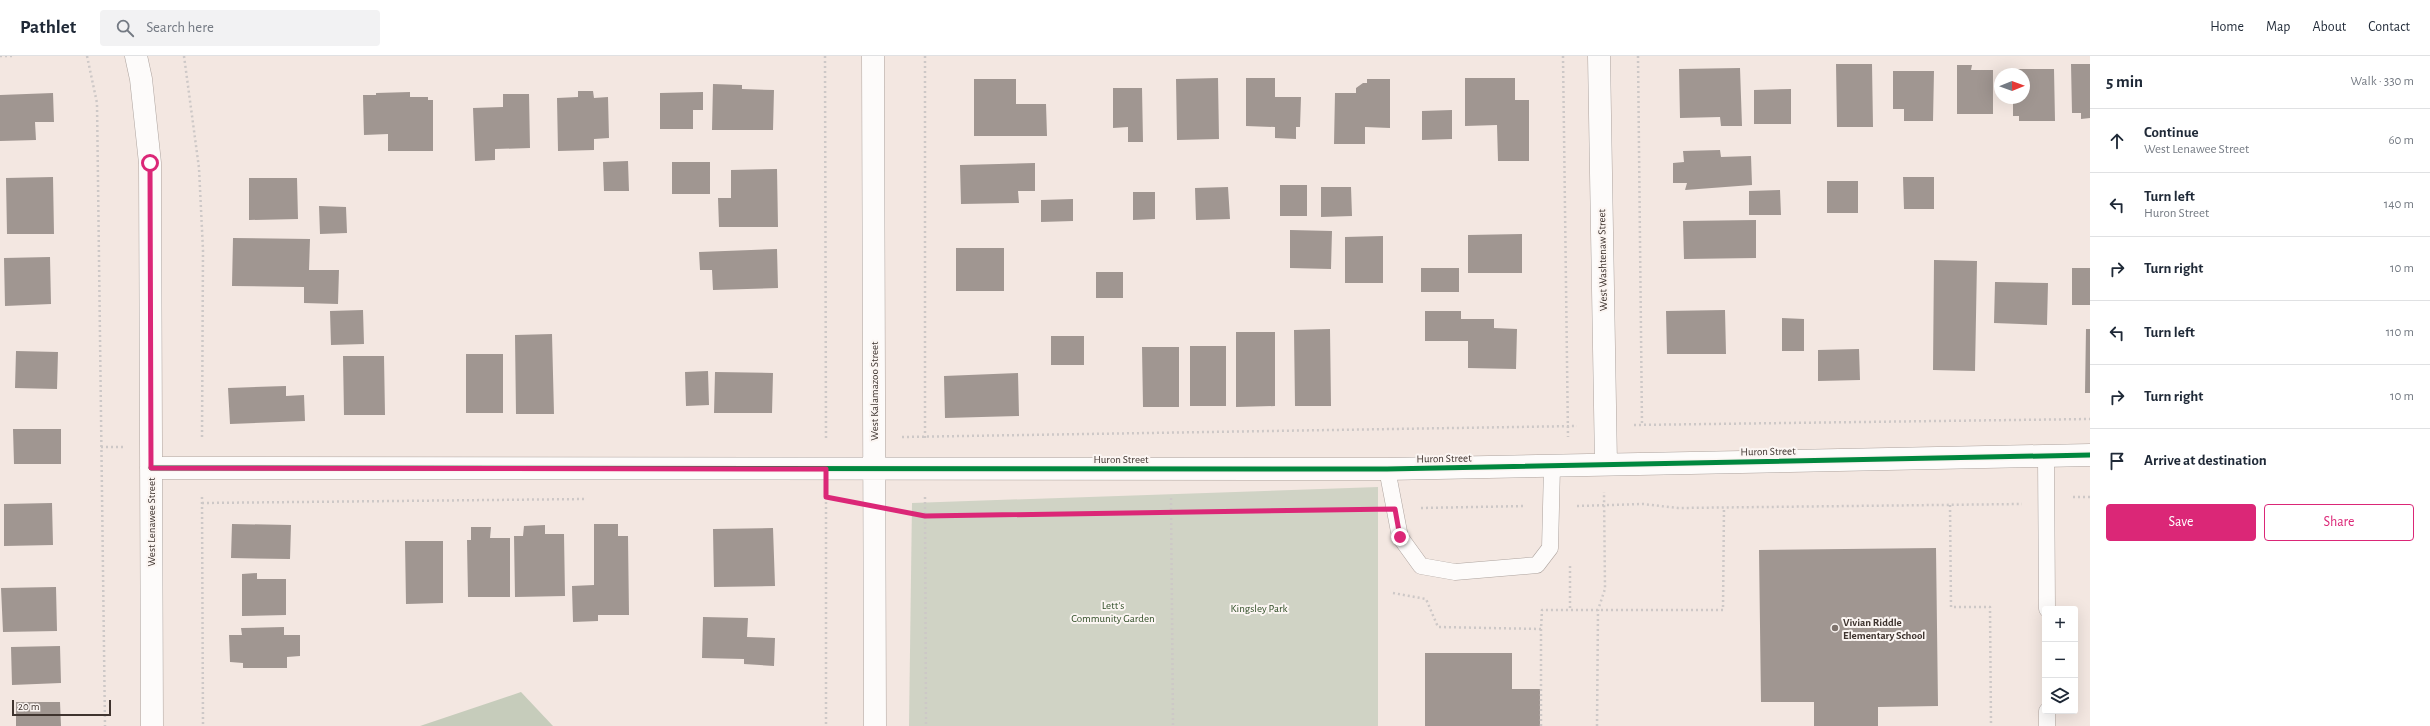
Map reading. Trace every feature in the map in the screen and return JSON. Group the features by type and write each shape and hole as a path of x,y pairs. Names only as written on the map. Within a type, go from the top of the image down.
{"street":[{"name":"West Lenawee Street","path":"136,56 141,79 150,163 152,726"},
{"name":"West Kalamazoo Street","path":"873,56 875,726"},
{"name":"West Washtenaw Street","path":"1599,56 1606,464"},
{"name":"Huron Street","path":"151,468 1387,469 2090,455"}],"lane":[{"path":"2046,456 2047,606"},
{"path":"1387,469 1400,537 1421,566 1455,572 1537,565 1550,548 1551,506 1560,466"},
{"path":"2047,714 2047,726"}],"path":[{"path":"0,56 14,56"},
{"path":"87,56 97,103 105,726"},
{"path":"184,56 199,168 203,250 203,726"},
{"path":"825,56 826,726"},
{"path":"925,56 926,726"},
{"path":"1560,466 1568,426 1563,56"},
{"path":"1638,56 1642,425"},
{"path":"818,439 926,436 2090,419"},
{"path":"102,447 151,446"},
{"path":"1597,726 1598,610 1605,589 1602,505 1606,464"},
{"path":"818,497 826,497 925,516 1643,504 1678,508 1724,508 2020,504 2090,497"},
{"path":"1171,497 1173,726"},
{"path":"202,503 594,499"},
{"path":"1950,505 1951,607 1990,606 1991,726"},
{"path":"1541,726 1542,610 1724,610 1724,508"},
{"path":"1570,558 1570,610"},
{"path":"1393,593 1426,599 1438,627 1541,629"}],"green space":[{"name":"Kingsley Park","path":"1378,487 1378,726 909,726 912,503"},
{"path":"521,692 553,726 420,726"}],"building":[{"path":"1836,64 1872,64 1873,127 1837,127"},
{"path":"2071,64 2090,64 2090,118 2081,119 2081,113 2072,113"},
{"path":"1957,65 1972,65 1971,70 1993,70 1993,114 1957,114"},
{"path":"1740,68 1742,126 1721,126 1720,117 1680,118 1679,69"},
{"path":"2030,69 2054,69 2055,121 2019,121 2019,116 2013,116 2013,104 2030,104"},
{"path":"1893,71 1934,71 1933,121 1904,121 1904,109 1893,109"},
{"path":"1218,78 1219,139 1177,140 1176,79"},
{"path":"1246,78 1275,78 1275,97 1301,97 1300,127 1296,127 1296,139 1275,138 1275,127 1246,126"},
{"path":"1465,78 1515,78 1515,100 1529,100 1529,161 1498,161 1497,125 1465,126"},
{"path":"974,79 1016,79 1016,104 1046,104 1047,136 974,136"},
{"path":"1367,79 1390,79 1390,128 1365,127 1365,144 1334,144 1335,93 1356,93 1356,88 1363,83 1367,83"},
{"path":"713,84 742,85 742,89 774,90 773,130 712,130"},
{"path":"1113,88 1142,88 1143,142 1128,142 1128,127 1113,128"},
{"path":"1791,89 1791,124 1754,124 1754,90"},
{"path":"578,91 593,91 594,98 608,97 609,138 594,139 594,150 558,151 557,98 578,97"},
{"path":"410,92 410,97 428,97 428,100 433,100 433,151 388,151 388,134 364,135 363,95"},
{"path":"703,92 703,110 693,110 693,129 660,129 660,93"},
{"path":"53,93 54,122 35,122 36,140 0,141 0,95"},
{"path":"503,94 529,94 530,148 495,149 495,160 475,161 473,108 503,107"},
{"path":"1452,110 1452,139 1422,140 1422,111"},
{"path":"1720,150 1721,157 1751,156 1752,185 1685,190 1687,183 1673,183 1673,163 1684,162 1683,151"},
{"path":"628,161 629,191 604,191 603,162"},
{"path":"672,162 710,162 710,194 672,194"},
{"path":"1035,163 1035,191 1018,191 1019,203 961,204 960,165"},
{"path":"777,169 778,227 719,227 718,198 731,198 731,170"},
{"path":"53,177 54,234 7,234 6,178"},
{"path":"1903,177 1934,177 1934,209 1904,209"},
{"path":"249,178 297,178 298,219 249,220"},
{"path":"1827,181 1858,181 1858,213 1827,213"},
{"path":"1280,185 1307,185 1307,216 1280,216"},
{"path":"1228,187 1230,219 1196,220 1195,188"},
{"path":"1321,187 1351,187 1352,216 1321,217"},
{"path":"1780,190 1781,215 1749,215 1749,191"},
{"path":"1133,192 1155,192 1155,219 1133,220"},
{"path":"1073,199 1073,221 1041,222 1041,200"},
{"path":"319,206 346,207 347,233 320,234"},
{"path":"1756,220 1756,258 1684,259 1683,221"},
{"path":"1290,230 1332,231 1331,269 1290,268"},
{"path":"1522,234 1522,273 1468,273 1468,235"},
{"path":"1383,236 1383,283 1345,283 1345,237"},
{"path":"233,238 310,239 309,270 339,270 338,304 304,303 304,287 232,286"},
{"path":"956,248 1004,248 1004,291 956,291"},
{"path":"777,249 778,288 713,290 712,270 700,270 699,252"},
{"path":"50,257 51,304 5,306 4,258"},
{"path":"1934,260 1977,261 1975,371 1933,370"},
{"path":"1421,268 1459,268 1459,292 1421,292"},
{"path":"2072,268 2090,268 2090,305 2072,305"},
{"path":"1096,272 1123,272 1123,298 1096,298"},
{"path":"1995,282 2048,283 2047,325 1994,323"},
{"path":"363,310 364,344 331,345 330,311"},
{"path":"1725,310 1726,354 1667,354 1666,311"},
{"path":"1425,311 1461,311 1461,319 1494,319 1494,328 1517,329 1516,369 1468,368 1468,341 1425,341"},
{"path":"1782,318 1804,319 1804,351 1782,351"},
{"path":"1330,329 1331,406 1295,406 1294,330"},
{"path":"2086,329 2090,329 2090,393 2085,393"},
{"path":"1236,332 1275,332 1275,406 1236,407"},
{"path":"552,334 554,414 516,414 515,335"},
{"path":"1051,336 1084,336 1084,365 1051,365"},
{"path":"1190,346 1226,346 1226,406 1190,406"},
{"path":"1142,347 1179,347 1179,407 1143,407"},
{"path":"1859,349 1860,380 1818,381 1818,350"},
{"path":"16,351 58,352 57,389 15,388"},
{"path":"466,354 503,354 503,413 466,413"},
{"path":"343,356 384,356 385,415 344,415"},
{"path":"708,371 709,405 686,406 685,372"},
{"path":"715,372 773,373 772,413 714,413"},
{"path":"1018,373 1019,416 945,418 944,376"},
{"path":"286,386 286,396 304,395 305,421 230,424 228,388"},
{"path":"13,429 61,429 61,464 14,464"},
{"path":"52,503 53,545 4,546 4,504"},
{"path":"232,524 291,525 290,559 231,558"},
{"path":"594,524 618,524 618,536 628,536 629,615 598,615 598,621 573,622 572,586 594,585"},
{"path":"545,525 545,534 564,534 565,596 515,597 514,536 523,536 524,526"},
{"path":"471,527 491,527 490,538 510,538 510,597 468,597 467,540 471,540"},
{"path":"773,528 775,586 714,587 713,529"},
{"path":"405,541 443,541 443,603 406,604"},
{"path":"1936,548 1938,706 1878,707 1878,726 1814,726 1814,702 1761,702 1759,550"},
{"path":"257,573 257,579 286,579 286,615 242,616 242,574"},
{"path":"56,587 57,631 3,632 1,588"},
{"path":"703,617 748,618 747,637 775,638 774,666 744,664 744,659 702,658"},
{"path":"284,627 284,635 300,635 300,656 287,657 287,668 243,668 243,663 230,662 229,635 242,635 241,628"},
{"path":"60,646 61,683 12,685 11,647"},
{"path":"1425,653 1512,653 1512,689 1540,689 1540,726 1425,726"},
{"path":"16,702 60,702 61,726 16,726"}],"cycle path":[{"path":"151,468 1387,469 2090,455"}],"place":[{"name":"Vivian Riddle Elementary School","path":"1835,628"}],"route":[{"path":"150,163 151,468 826,469 826,497 925,516 1395,509 1400,537"}],"park label":[{"name":"Lett's Community Garden","path":"1113,611"}]}
